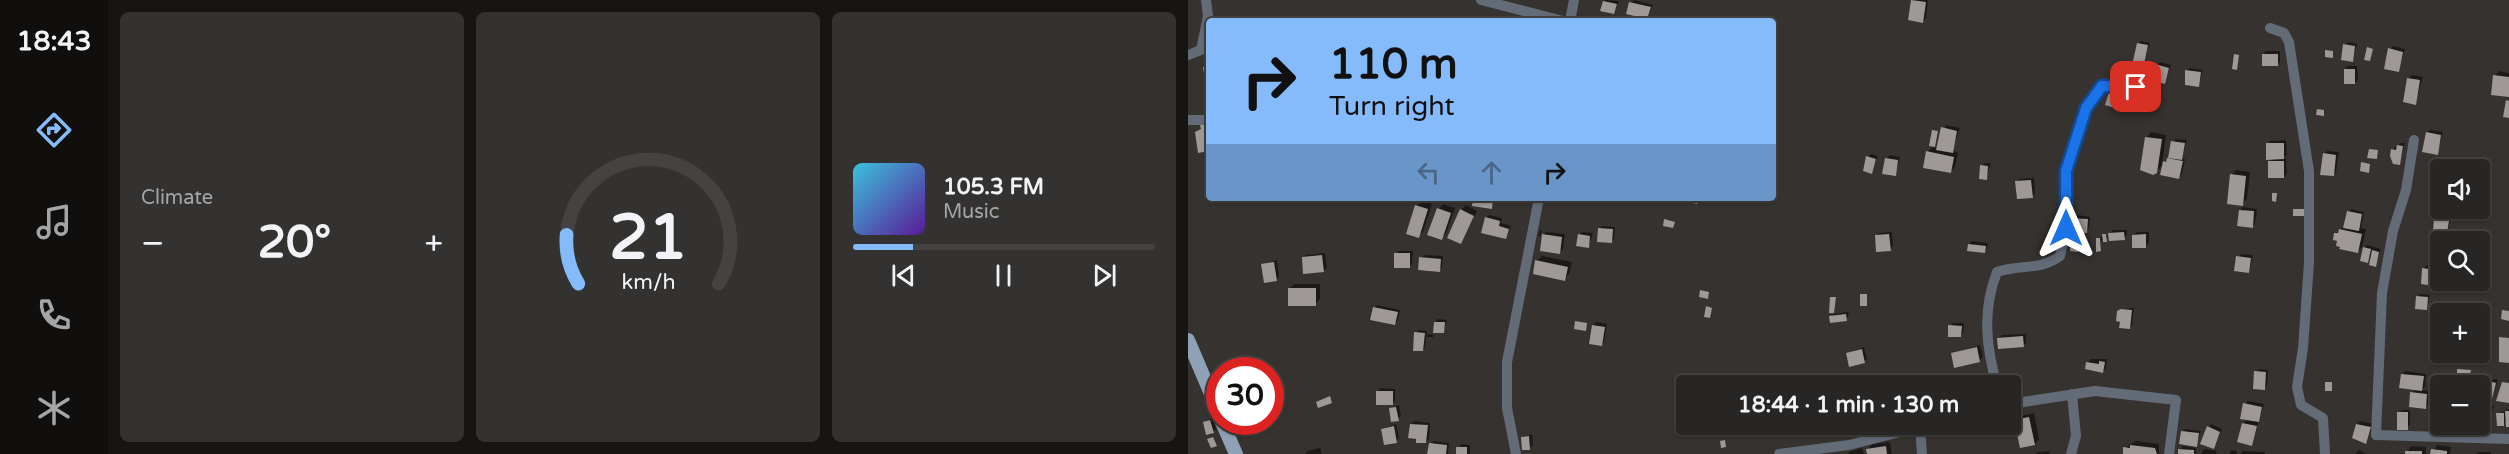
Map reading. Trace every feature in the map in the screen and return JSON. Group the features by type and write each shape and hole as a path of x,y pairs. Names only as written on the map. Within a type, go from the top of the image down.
{"main road":[{"path":"1188,340 1206,382"},
{"path":"1228,435 1236,454"}],"street":[{"path":"1206,0 1208,18"},
{"path":"1481,0 1551,18"},
{"path":"1571,18 1574,0"},
{"path":"1188,55 1201,50 1206,26"},
{"path":"2270,28 2284,33 2289,42 2309,171 2309,263 2303,348 2297,387 2301,405 2323,418 2325,454"},
{"path":"1994,375 1988,355 1987,337 1991,288 1997,272 2013,267 2037,267 2060,256 2066,228 2066,171 2086,108 2102,86 2148,88"},
{"path":"1188,120 1206,120"},
{"path":"2414,140 2406,190 2393,231 2382,292 2376,435 2509,439"},
{"path":"1516,454 1507,408 1507,362 1538,201"},
{"path":"2021,403 2095,391 2176,400 2169,454"},
{"path":"2071,454 2076,436 2072,394"},
{"path":"1779,454 1849,445 1889,435"},
{"path":"1922,454 1924,435"}],"building":[{"path":"1911,0 1926,2 1923,23 1908,20"},
{"path":"1603,1 1617,4 1614,14 1600,11"},
{"path":"1629,2 1651,7 1647,18 1626,14"},
{"path":"2137,43 2148,45 2144,64 2133,61"},
{"path":"2343,44 2355,46 2353,62 2341,60"},
{"path":"2367,47 2373,49 2370,61 2364,60"},
{"path":"2388,48 2403,52 2399,72 2384,69"},
{"path":"2325,50 2333,51 2333,58 2325,57"},
{"path":"2234,54 2239,55 2237,70 2232,69"},
{"path":"2262,54 2278,54 2278,66 2262,66"},
{"path":"2155,64 2169,68 2165,84 2151,80"},
{"path":"1203,67 1206,67 1205,81"},
{"path":"2344,69 2355,69 2355,84 2344,84"},
{"path":"2185,70 2201,72 2199,87 2185,85"},
{"path":"2493,75 2509,77 2509,97 2491,95"},
{"path":"2407,78 2420,80 2416,105 2403,102"},
{"path":"2109,92 2122,95 2118,109 2105,105"},
{"path":"2506,100 2509,101 2509,118 2503,117"},
{"path":"2317,109 2324,110 2324,116 2316,115"},
{"path":"1206,124 1206,152 1198,153 1195,132 1201,129 1200,125"},
{"path":"1941,127 1957,131 1953,153 1936,150"},
{"path":"1932,130 1938,131 1935,147 1929,146"},
{"path":"2426,132 2441,135 2438,155 2422,152"},
{"path":"2145,137 2162,139 2157,173 2153,175 2140,170"},
{"path":"2171,141 2185,143 2182,160 2168,158"},
{"path":"2266,143 2284,143 2284,159 2266,160"},
{"path":"2397,145 2403,146 2400,165 2393,164 2390,156 2391,149 2396,150"},
{"path":"2369,149 2378,150 2377,159 2367,158"},
{"path":"1926,151 1954,157 1951,173 1923,168"},
{"path":"2323,153 2336,155 2334,176 2320,175"},
{"path":"1866,156 1876,159 1872,174 1863,171"},
{"path":"1885,158 1898,160 1896,176 1882,174"},
{"path":"2167,158 2183,161 2179,179 2160,175 2163,161 2166,162"},
{"path":"2268,161 2284,161 2284,178 2268,178"},
{"path":"2361,162 2370,164 2369,173 2360,171"},
{"path":"1980,165 1988,166 1987,180 1979,179"},
{"path":"2230,174 2246,176 2243,206 2227,204"},
{"path":"2031,180 2033,198 2017,199 2015,181"},
{"path":"2272,193 2277,193 2276,202 2272,201"},
{"path":"1473,201 1493,201 1492,209 1472,206"},
{"path":"1415,205 1428,209 1419,238 1406,234"},
{"path":"1437,208 1451,213 1442,240 1427,235"},
{"path":"1460,209 1474,216 1461,244 1447,238"},
{"path":"2293,209 2304,209 2304,216 2293,216"},
{"path":"2239,210 2254,211 2253,228 2237,226"},
{"path":"2347,211 2362,214 2359,231 2343,228"},
{"path":"1485,217 1500,221 1499,226 1509,229 1506,239 1481,233"},
{"path":"2071,218 2088,219 2087,233 2070,232"},
{"path":"1664,219 1675,222 1673,228 1663,226"},
{"path":"2434,219 2449,221 2447,231 2433,231"},
{"path":"1598,228 1613,229 1612,243 1597,242"},
{"path":"2339,229 2362,234 2358,253 2339,249 2340,247 2336,246 2337,241 2333,240 2334,233 2338,233"},
{"path":"2124,232 2125,240 2109,241 2108,233"},
{"path":"1542,234 1562,237 1560,254 1540,251"},
{"path":"1578,234 1590,236 1589,248 1576,246"},
{"path":"1889,234 1891,251 1876,252 1875,235"},
{"path":"2102,234 2106,234 2107,242 2103,242"},
{"path":"2146,234 2146,248 2132,248 2132,235"},
{"path":"2071,237 2080,238 2078,252 2070,251"},
{"path":"2096,238 2100,238 2101,251 2096,252"},
{"path":"1968,244 1986,246 1985,253 1967,251"},
{"path":"2363,247 2371,249 2368,263 2360,261"},
{"path":"2372,250 2379,252 2376,267 2369,265"},
{"path":"1394,253 1410,253 1410,268 1394,268"},
{"path":"1322,255 1324,272 1303,274 1302,257"},
{"path":"2236,256 2251,258 2249,273 2234,271"},
{"path":"1419,257 1441,259 1440,272 1418,270"},
{"path":"1535,260 1568,267 1565,281 1533,274"},
{"path":"1274,262 1277,281 1264,283 1261,264"},
{"path":"2422,268 2429,269 2428,285 2421,284"},
{"path":"1288,288 1316,288 1316,306 1288,306"},
{"path":"1700,290 1709,292 1708,299 1699,297"},
{"path":"1860,294 1867,294 1867,306 1860,306"},
{"path":"2416,296 2428,297 2427,310 2415,309"},
{"path":"1830,297 1836,297 1834,313 1829,313"},
{"path":"1706,306 1712,308 1710,318 1704,317"},
{"path":"1373,307 1398,312 1395,325 1370,320"},
{"path":"2132,310 2130,329 2119,328 2120,322 2116,321 2117,311"},
{"path":"2502,310 2509,311 2509,321 2501,319"},
{"path":"1846,314 1847,321 1830,323 1829,316"},
{"path":"1575,321 1587,323 1586,331 1574,329"},
{"path":"1434,322 1445,322 1444,333 1433,333"},
{"path":"1592,325 1605,327 1602,346 1589,344"},
{"path":"1948,325 1962,326 1961,337 1948,337"},
{"path":"1414,332 1425,333 1423,351 1413,351"},
{"path":"2023,336 2024,347 1998,349 1997,338"},
{"path":"2499,337 2509,338 2509,363 2499,362"},
{"path":"1977,347 1980,362 1954,368 1951,353"},
{"path":"1862,349 1865,363 1849,367 1846,353"},
{"path":"2099,361 2105,362 2103,373 2085,369 2086,362 2099,364"},
{"path":"2457,369 2471,370 2470,375 2457,375"},
{"path":"2254,371 2266,372 2265,390 2253,389"},
{"path":"2401,374 2424,376 2422,391 2399,388"},
{"path":"2490,381 2496,383 2492,399 2490,399"},
{"path":"2325,382 2332,382 2332,391 2325,391"},
{"path":"2502,382 2509,383 2509,403 2496,401"},
{"path":"1376,391 1393,391 1393,405 1376,405"},
{"path":"2410,392 2427,394 2426,409 2409,407"},
{"path":"1330,396 1332,403 1318,408 1316,402"},
{"path":"2243,403 2262,407 2259,422 2240,419"},
{"path":"1396,407 1399,421 1391,422 1389,408"},
{"path":"2505,411 2509,411 2509,427 2506,427"},
{"path":"2397,412 2408,412 2408,430 2397,430"},
{"path":"2496,413 2504,413 2504,426 2497,426"},
{"path":"2029,417 2035,445 2020,448 2017,435 2021,435 2021,419"},
{"path":"2242,423 2257,426 2252,446 2237,442"},
{"path":"1410,424 1428,425 1426,443 1416,443 1416,439 1408,438"},
{"path":"2356,424 2371,427 2366,444 2352,438"},
{"path":"1394,426 1397,443 1384,445 1381,429"},
{"path":"2207,426 2220,432 2214,449 2200,444"},
{"path":"2181,431 2199,433 2197,447 2179,444"},
{"path":"1529,436 1530,450 1522,450 1521,437"},
{"path":"1213,437 1217,446 1211,448 1207,439"},
{"path":"1725,440 1726,447 1721,448 1720,441"},
{"path":"1429,443 1447,445 1446,454 1427,454"},
{"path":"2130,445 2155,448 2157,454 2123,454 2123,447 2130,448"},
{"path":"1886,446 1887,454 1867,454 1866,449"},
{"path":"1456,447 1467,447 1467,454 1456,454"},
{"path":"2178,449 2194,450 2194,454 2178,454"},
{"path":"2431,449 2447,451 2447,454 2430,454"},
{"path":"2405,451 2422,451 2422,454 2405,454"}],"route":[{"path":"2066,228 2066,171 2086,108 2102,86 2136,87"}]}
